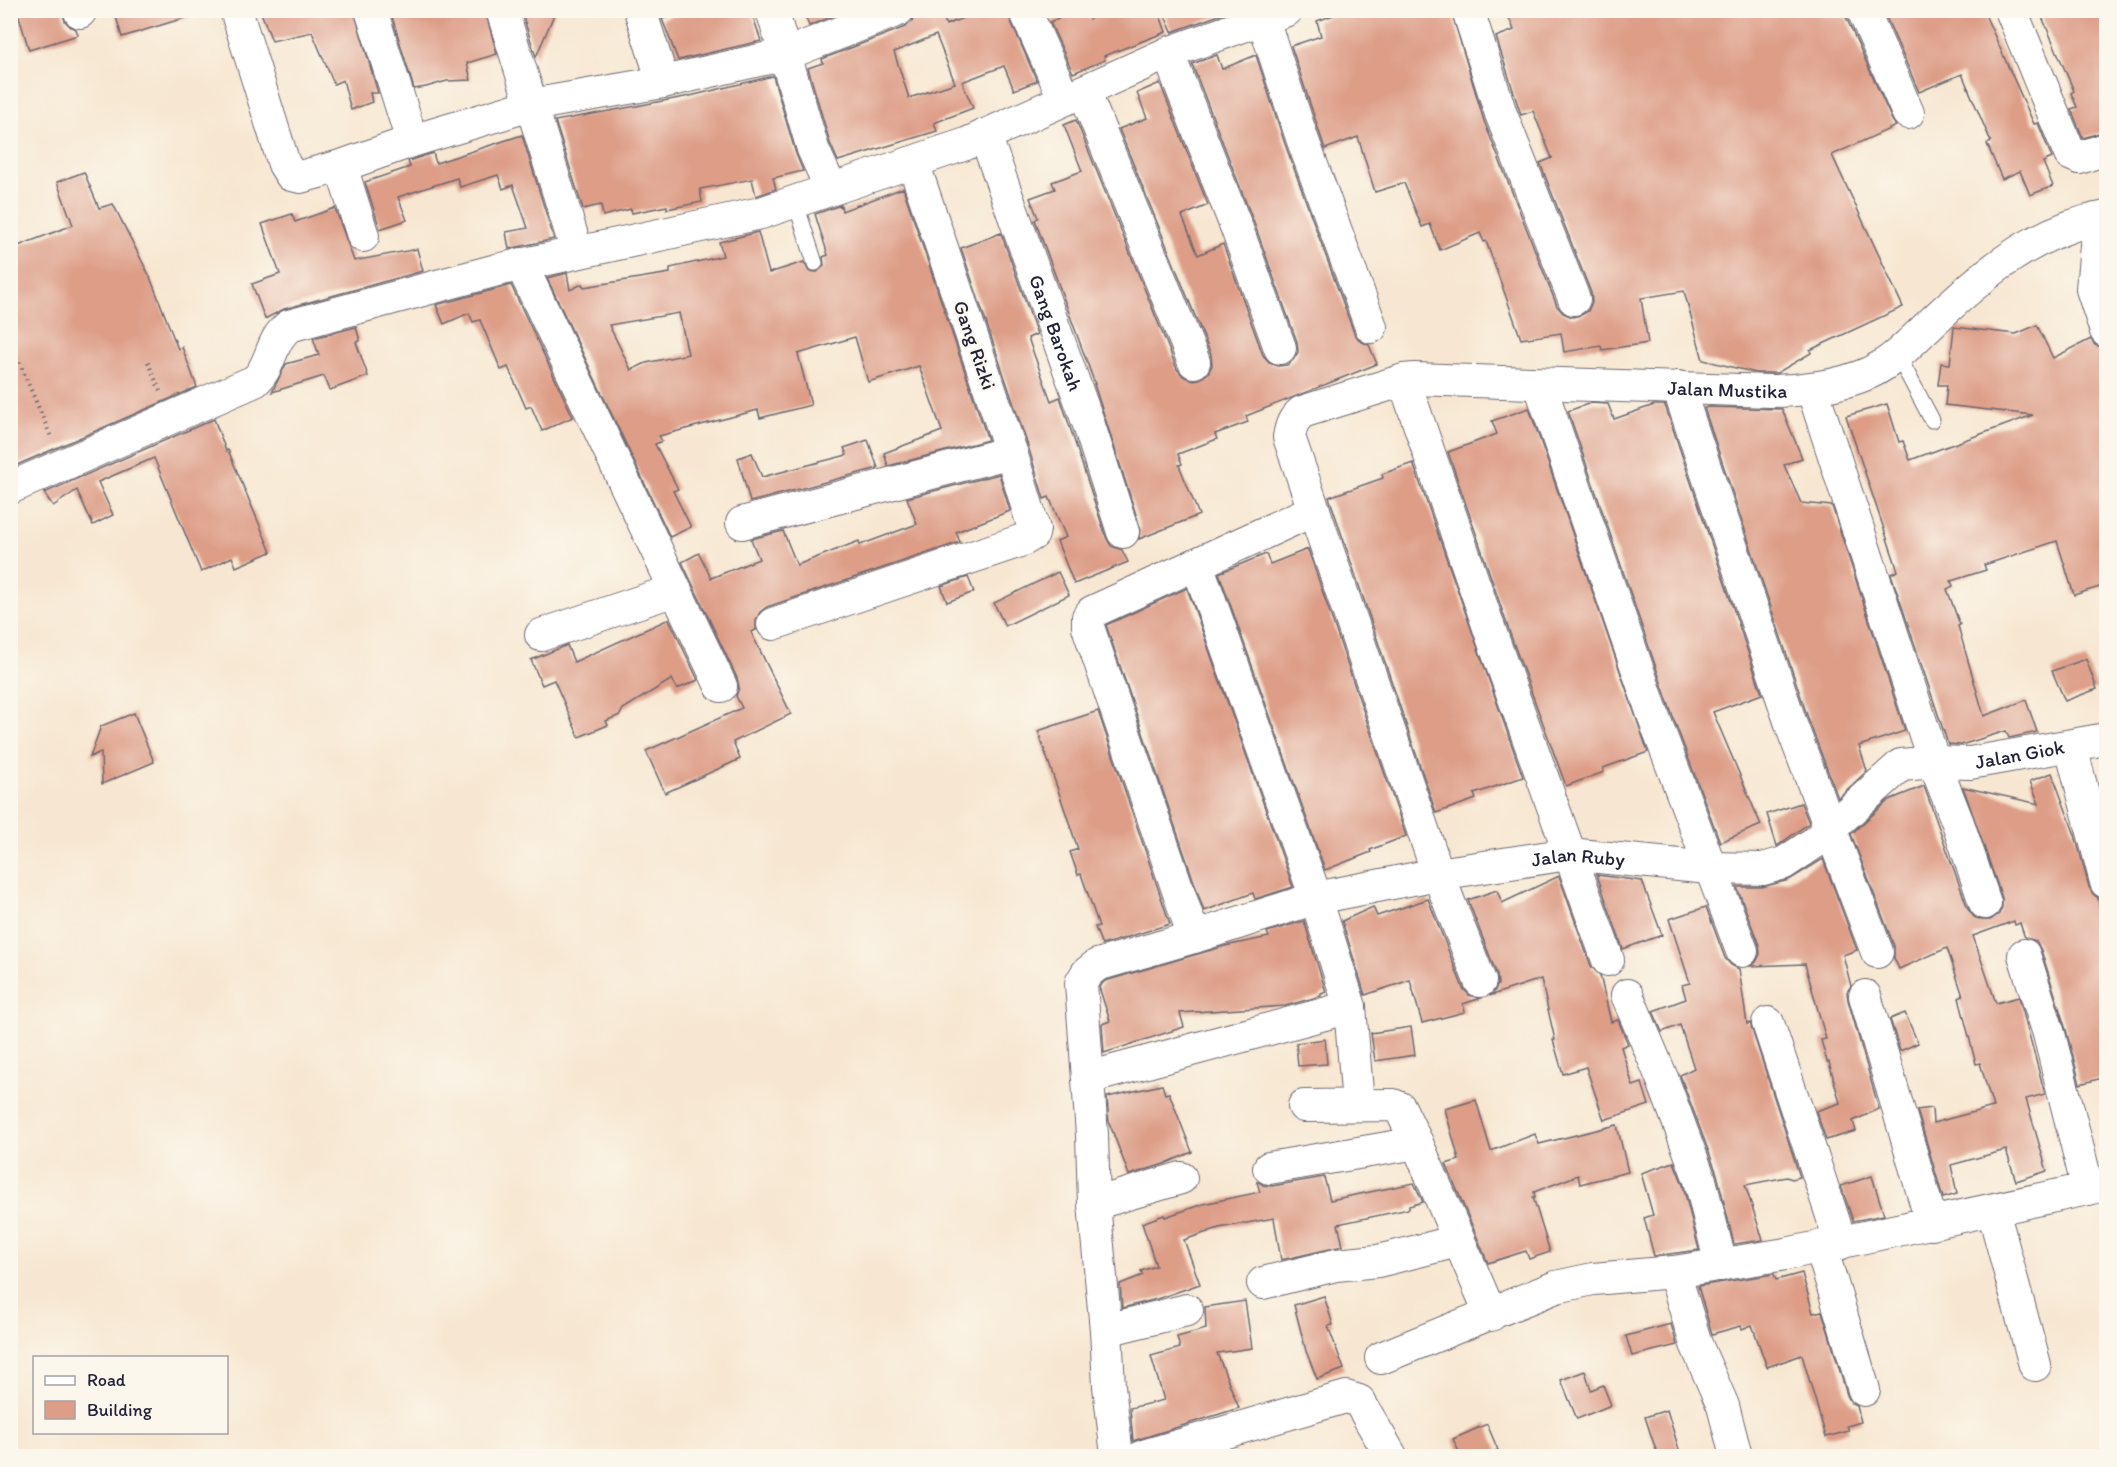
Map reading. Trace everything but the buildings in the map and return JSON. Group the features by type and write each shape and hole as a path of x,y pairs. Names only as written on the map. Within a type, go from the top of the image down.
{"street":[{"path":"236,10 284,164 294,177 341,166 412,141 531,105 663,82 786,54 898,10"},
{"path":"371,10 412,141"},
{"path":"502,10 577,252"},
{"path":"640,10 663,82"},
{"path":"772,10 813,149 831,189"},
{"path":"1025,10 1074,95 1194,362"},
{"path":"1468,10 1501,114 1574,299"},
{"path":"1863,10 1908,113"},
{"path":"2011,10 2070,154 2079,158 2087,157 2106,149"},
{"path":"10,488 255,381 266,368 276,341 289,326 521,264 761,213 966,144 1168,53 1275,15 1302,138 1371,327"},
{"path":"1168,53 1241,239 1280,348"},
{"name":"Gang Barokah","path":"985,135 1088,422 1123,532"},
{"name":"Gang Rizki","path":"773,624 1023,540 1033,534 1034,529 1011,453 913,162"},
{"path":"341,166 363,236"},
{"path":"2101,218 2097,235 2092,289 2106,331"},
{"name":"Jalan Mustika","path":"1314,510 1289,437 1291,426 1302,412 1404,380 1425,379 1540,385 1770,391 1812,388 1869,374 1898,356 1962,297 2014,255 2041,238 2067,227 2101,218"},
{"path":"521,264 721,686"},
{"path":"1404,380 1608,960"},
{"path":"1540,385 1657,726 1742,951"},
{"path":"1678,387 1785,708 1877,952"},
{"path":"1812,388 1934,762 1958,823 1985,903"},
{"path":"742,523 1011,453"},
{"path":"1194,936 1087,623 1088,617 1092,612 1314,510 1438,874 1480,981"},
{"path":"1197,564 1316,898 1350,1007 1357,1092"},
{"path":"541,635 675,590"},
{"name":"Jalan Giok","path":"1934,762 1970,763 2106,739"},
{"path":"2071,747 2106,882"},
{"name":"Jalan Ruby","path":"1117,1456 1094,1204 1092,1135 1080,988 1084,977 1097,965 1316,898 1438,874 1569,854 1709,868 1756,870 1775,866 1793,858 1814,843 1901,765 1934,762"},
{"path":"1381,1358 1556,1287 1575,1282 1674,1272 1831,1245 2097,1187 2024,956"},
{"path":"1627,995 1662,1078 1700,1180 1721,1264"},
{"path":"1865,996 1932,1224"},
{"path":"1088,1078 1350,1007"},
{"path":"1768,1023 1831,1245 1864,1390"},
{"path":"1304,1106 1396,1106 1402,1111 1491,1315"},
{"path":"1269,1168 1417,1143"},
{"path":"1094,1204 1181,1178"},
{"path":"1993,1210 2035,1365"},
{"path":"1263,1283 1336,1265 1378,1262 1458,1241"},
{"path":"1674,1272 1696,1344 1723,1406 1736,1456"},
{"path":"1106,1330 1187,1310"},
{"path":"1143,1456 1346,1397 1359,1401 1391,1456"}],"lane":[{"path":"795,201 815,263"},
{"path":"1898,356 1932,420"}],"path":[{"path":"10,340 63,466"}]}
